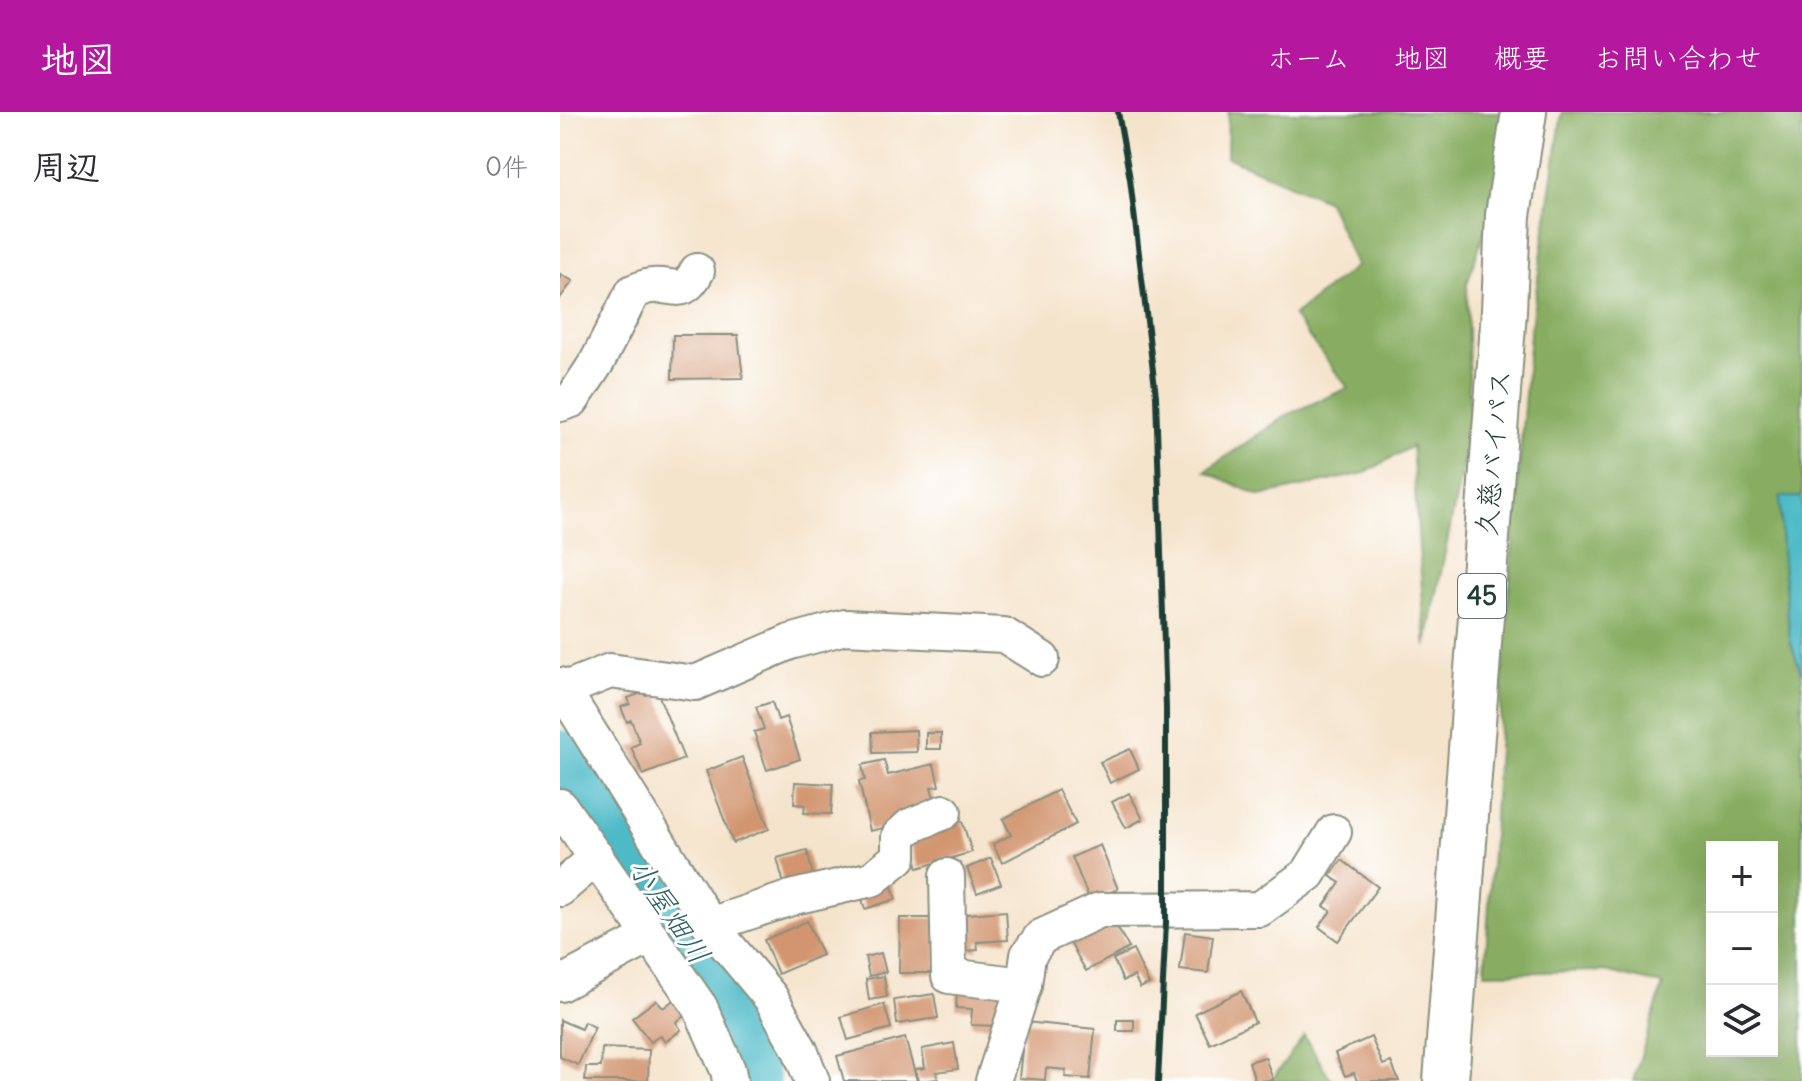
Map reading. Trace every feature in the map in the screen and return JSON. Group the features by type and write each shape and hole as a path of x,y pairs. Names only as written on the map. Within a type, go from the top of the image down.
{"highway":[{"name":"久慈バイパス","path":"1446,1081 1504,311 1508,215 1524,112"}],"street":[{"path":"560,404 572,400 597,362 633,292 652,286 679,289 691,283 697,271"},
{"path":"812,1081 800,1050 771,998 710,925 561,688 610,671 695,683 790,642 845,627 1004,635 1042,659"},
{"path":"560,806 700,1007 730,1081"},
{"path":"710,925 780,901 872,879 899,857 899,836 910,826 944,812"},
{"path":"993,1081 1024,985 1028,955 1041,937 1100,910 1260,909 1308,874 1334,832"},
{"path":"560,889 597,857"},
{"path":"947,876 949,976 1024,985"},
{"path":"560,984 651,936"}],"green space":[{"path":"1228,112 1504,112 1498,191 1467,284 1470,428 1426,647 1412,446 1365,473 1260,496 1205,471 1287,415 1348,388 1293,316 1356,266 1328,201 1227,157"},
{"path":"1562,112 1802,112 1802,497 1780,497 1790,640 1802,675 1802,1081 1633,1081 1663,985 1606,971 1485,973 1503,663 1530,334"},
{"path":"1304,1036 1332,1081 1271,1081"}],"water":[{"path":"1780,497 1802,497 1802,675 1790,640"}],"building":[{"path":"560,274 573,281 560,298"},
{"path":"673,335 738,335 743,378 672,379"},
{"path":"657,691 684,759 643,775 631,747 640,743 631,720 627,722 621,707 630,704 628,698"},
{"path":"772,702 778,720 786,717 800,759 767,770 754,732 764,729 756,707"},
{"path":"916,730 917,752 873,753 872,732"},
{"path":"926,733 941,733 941,749 926,749"},
{"path":"1130,749 1139,769 1110,783 1100,762"},
{"path":"742,757 769,829 733,843 706,771"},
{"path":"884,760 888,775 934,764 939,786 931,787 936,805 899,813 901,824 870,831 859,781 865,780 862,765"},
{"path":"795,782 833,784 831,814 804,813 805,805 794,804"},
{"path":"1058,790 1076,824 1002,863 993,844 1011,835 1003,819"},
{"path":"1129,793 1143,819 1126,828 1112,802"},
{"path":"962,821 972,852 918,868 909,837"},
{"path":"1100,845 1118,889 1090,901 1072,857"},
{"path":"807,850 813,876 784,884 777,858"},
{"path":"991,858 1001,884 977,893 967,868"},
{"path":"1342,860 1378,887 1338,941 1319,927 1331,911 1324,906 1340,883 1330,876"},
{"path":"891,883 896,899 865,909 860,892"},
{"path":"1006,911 1008,940 977,942 978,950 957,952 954,915"},
{"path":"900,918 937,918 936,973 899,973"},
{"path":"1112,918 1129,948 1086,971 1069,941"},
{"path":"807,921 822,955 778,974 764,940"},
{"path":"1185,932 1213,936 1208,973 1180,970"},
{"path":"1133,950 1149,984 1140,988 1134,976 1123,981 1113,959"},
{"path":"881,953 886,972 869,976 865,957"},
{"path":"884,976 887,997 869,1000 866,979"},
{"path":"957,991 1008,993 999,1026 971,1025 972,1009 956,1008"},
{"path":"1241,991 1255,1022 1210,1044 1195,1013"},
{"path":"934,994 938,1018 897,1024 894,1000"},
{"path":"675,999 687,1014 676,1022 681,1030 665,1042 660,1035 651,1042 632,1018 656,1000 663,1008"},
{"path":"884,1004 891,1028 848,1040 841,1017"},
{"path":"560,1020 581,1029 584,1022 595,1027 578,1065 560,1057"},
{"path":"1117,1020 1134,1020 1134,1031 1117,1031"},
{"path":"1025,1022 1095,1029 1090,1079 1065,1077 1066,1070 1046,1068 1045,1080 1019,1078"},
{"path":"1371,1037 1383,1065 1391,1062 1399,1081 1357,1081 1354,1073 1345,1076 1335,1053"},
{"path":"905,1038 917,1081 844,1081 837,1056"},
{"path":"954,1043 958,1069 936,1072 938,1079 918,1081 915,1069 925,1068 922,1049"},
{"path":"602,1048 649,1050 648,1081 585,1081 586,1067 601,1067"},
{"path":"1265,1057 1273,1080 1255,1081 1249,1062"}],"waterway":[{"name":"小屋畑川","path":"560,751 696,947 755,1055 759,1081"}],"railway":[{"path":"1118,112 1130,179 1156,396 1166,708 1166,922 1158,1081"}]}
